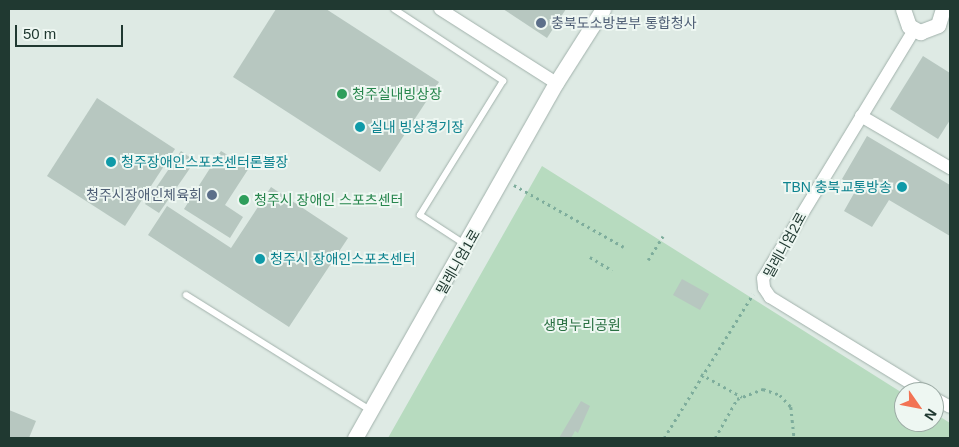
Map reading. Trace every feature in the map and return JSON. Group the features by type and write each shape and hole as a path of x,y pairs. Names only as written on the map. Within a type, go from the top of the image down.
{"street":[{"path":"440,9 556,84"},
{"name":"밀레니엄1로","path":"355,438 467,246 556,84 603,9"},
{"path":"903,9 905,20 914,30 927,31 945,19"},
{"name":"밀레니엄2로","path":"909,382 770,297 764,288 763,278 914,30"},
{"path":"861,116 950,168"}],"lane":[{"path":"394,9 503,81 420,216 467,246"},
{"path":"186,295 371,411"}],"path":[{"path":"504,179 624,247"},
{"path":"648,260 663,236"},
{"path":"590,257 612,270"},
{"path":"664,438 701,374 763,278"},
{"path":"701,374 742,397"},
{"path":"715,438 737,400 763,389 780,395 791,407 794,438"}],"green space":[{"name":"생명누리공원","path":"542,166 894,388 894,432 944,432 944,419 950,423 950,438 388,438"}],"building":[{"name":"실내 빙상경기장","path":"276,9 326,9 439,82 380,172 233,77"},
{"name":"충북도소방본부 통합청사","path":"503,9 566,9 547,38"},
{"path":"923,56 950,73 950,120 938,139 890,109"},
{"name":"청주장애인스포츠센터론볼장","path":"97,98 175,149 125,226 47,176"},
{"name":"TBN 충북교통방송","path":"867,136 950,185 950,236 889,200 872,227 844,211 857,188 842,179"},
{"path":"181,151 195,161 159,213 145,204"},
{"path":"221,151 249,168 225,205 243,217 230,238 184,209"},
{"name":"청주시 장애인스포츠센터","path":"271,187 348,238 289,327 148,235 167,206 231,248"},
{"path":"682,279 709,294 700,310 673,295"},
{"path":"581,401 590,406 578,433 575,431 571,438 559,438"},
{"path":"9,410 36,421 29,438 9,438"}],"place":[{"name":"충북도소방본부 통합청사","path":"541,23"},
{"name":"청주실내빙상장","path":"342,94"},
{"name":"실내 빙상경기장","path":"360,127"},
{"name":"청주장애인스포츠센터론볼장","path":"111,162"},
{"name":"TBN 충북교통방송","path":"902,187"},
{"name":"청주시장애인체육회","path":"212,195"},
{"name":"청주시 장애인 스포츠센터","path":"244,200"},
{"name":"청주시 장애인스포츠센터","path":"260,259"}]}
